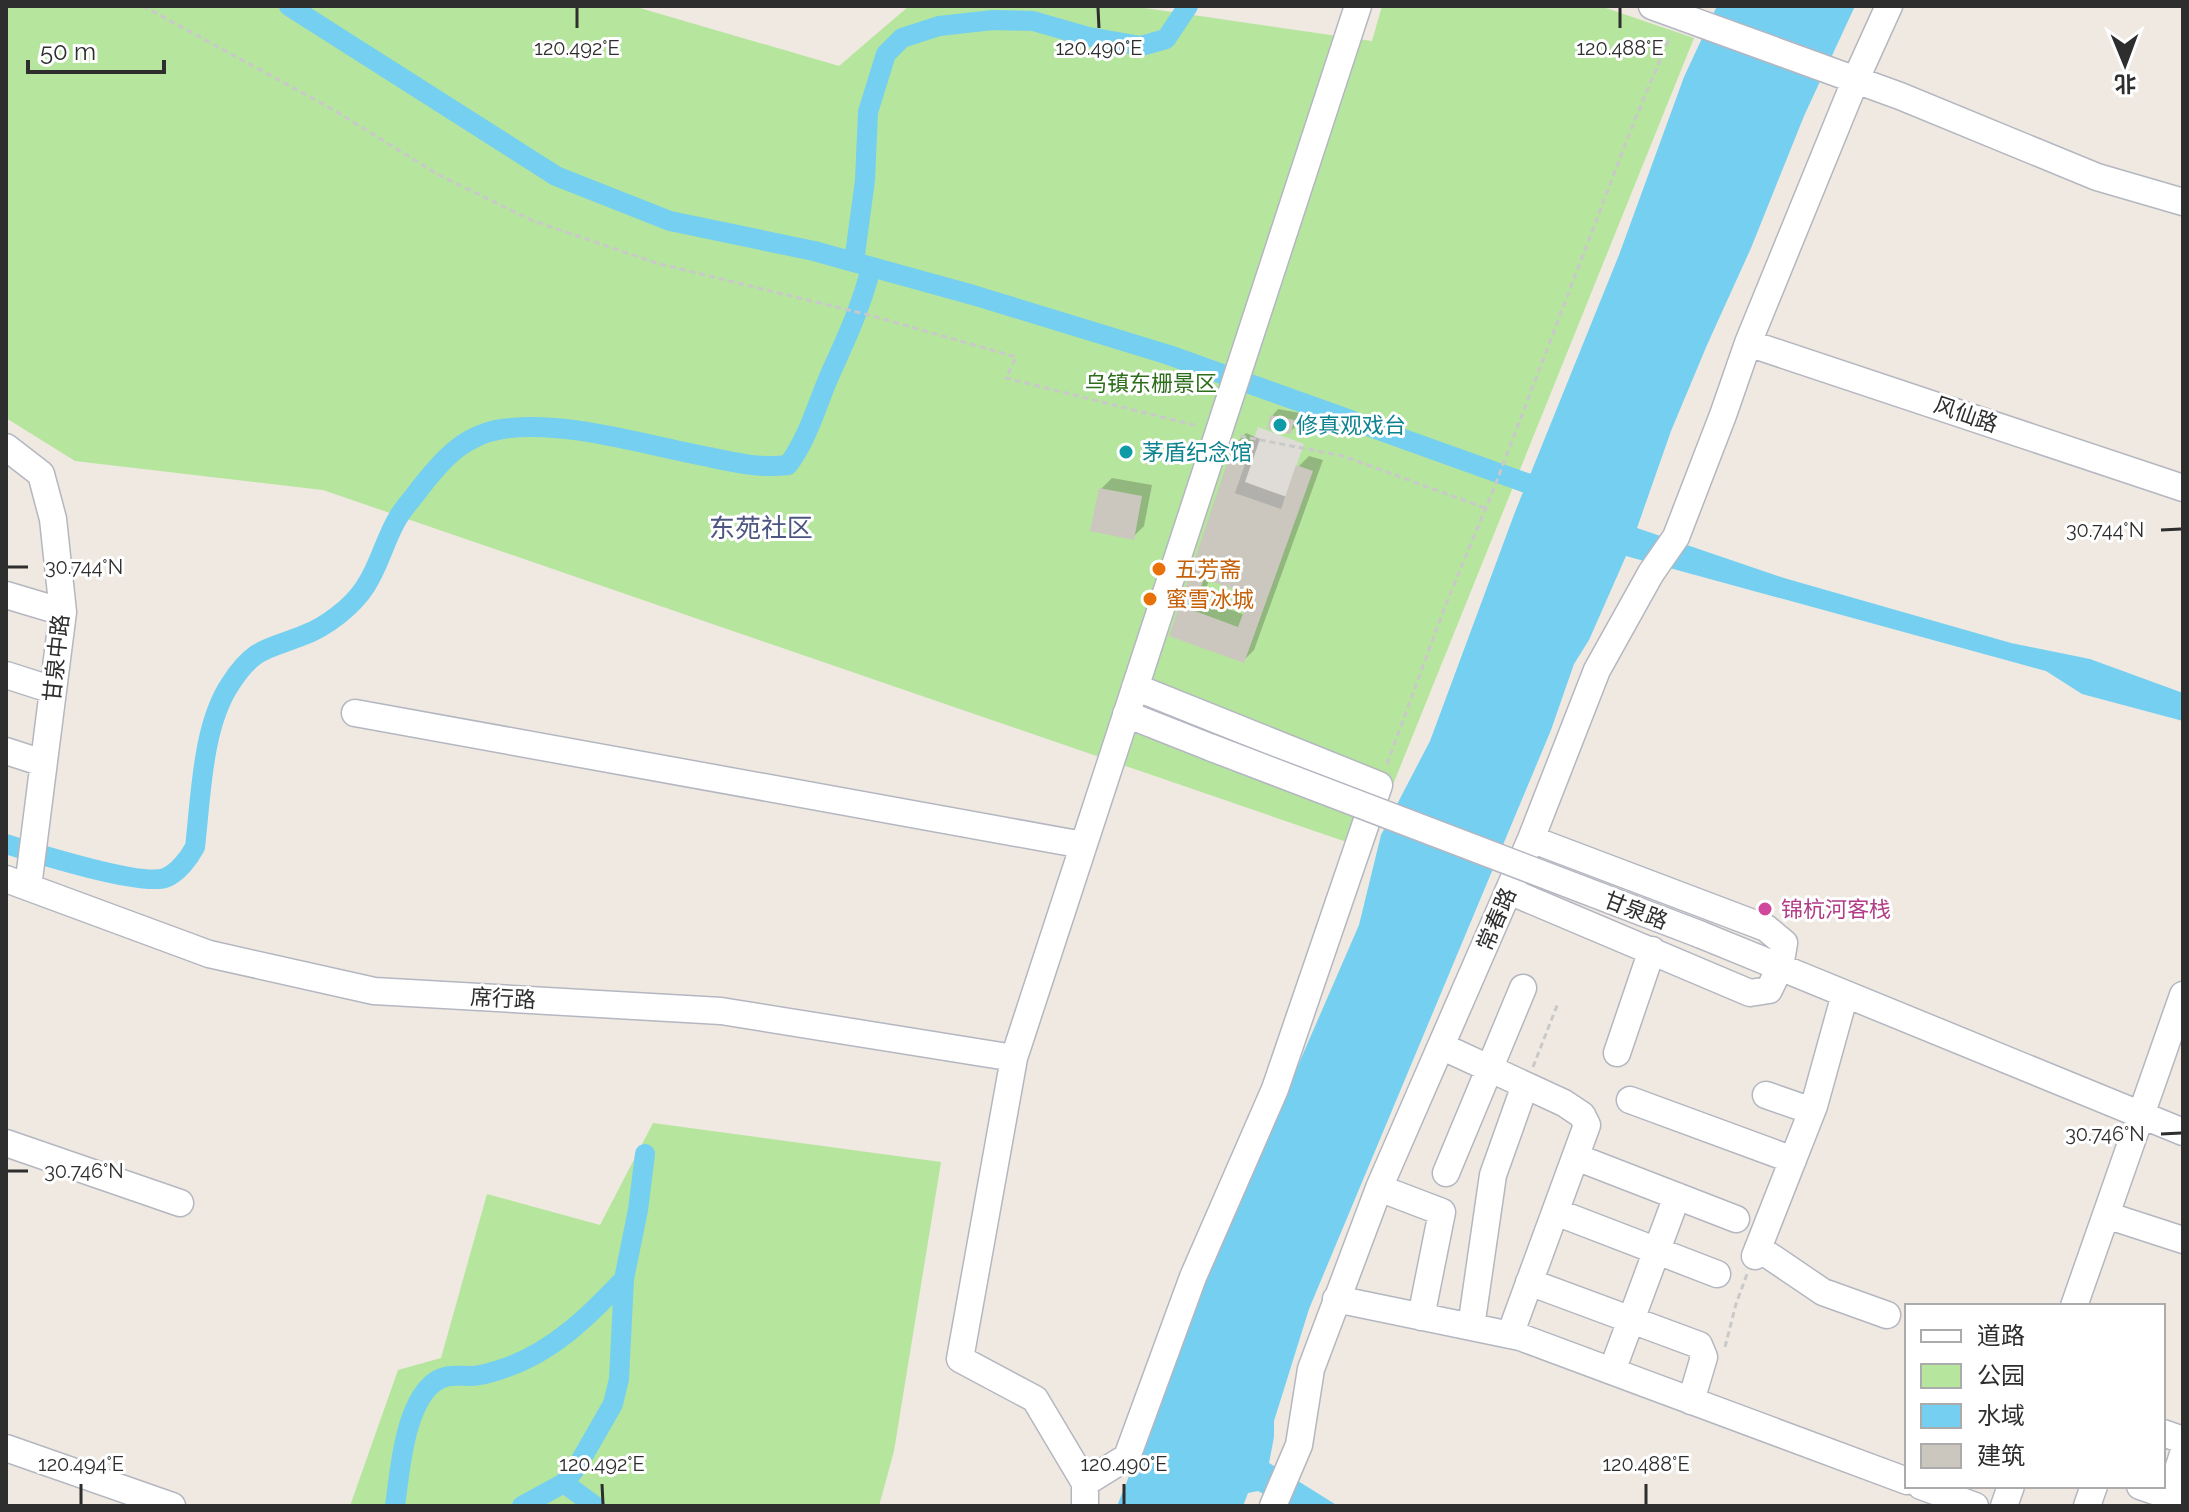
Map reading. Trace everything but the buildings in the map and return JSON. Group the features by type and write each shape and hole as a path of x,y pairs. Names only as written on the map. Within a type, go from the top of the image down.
{"street":[{"path":"1135,687 1379,785 1275,1089 1193,1277 1127,1457 1085,1494 1035,1399 960,1359 1014,1058 1241,361 1358,6"},
{"path":"1652,6 1686,14 1900,96 2097,177 2183,202"},
{"name":"常春路","path":"1273,1506 1299,1445 1311,1369 1379,1188 1531,839 1597,670 1651,573 1676,537 1849,79 1889,6"},
{"name":"风仙路","path":"1748,343 2183,488"},
{"name":"甘泉中路","path":"6,447 41,474 53,519 63,612 34,829 21,878"},
{"path":"6,595 63,612"},
{"path":"6,675 53,690"},
{"path":"355,713 1083,845"},
{"name":"甘泉路","path":"1126,714 1699,934 2183,1132"},
{"path":"6,751 43,763"},
{"path":"1509,891 1750,993 1769,990 1780,967 1784,943 1766,928 1531,839"},
{"name":"席行路","path":"21,878 209,954 374,991 721,1011 1014,1058"},
{"path":"1617,1053 1652,950"},
{"path":"1446,1173 1523,988"},
{"path":"1845,994 1812,1111 1756,1252 1823,1292 1887,1315"},
{"path":"2075,1304 2183,995"},
{"path":"1441,1046 1564,1103 1582,1115 1587,1125 1510,1335"},
{"path":"1471,1327 1493,1175 1525,1085"},
{"path":"1766,1095 1812,1111"},
{"path":"1630,1100 1793,1160"},
{"path":"6,1143 180,1203"},
{"path":"1576,1157 1736,1219"},
{"path":"1379,1188 1442,1212 1421,1317"},
{"path":"1612,1371 1677,1196"},
{"path":"1556,1212 1717,1274"},
{"path":"2106,1215 2183,1240"},
{"path":"1529,1282 1699,1345 1704,1357 1691,1401"},
{"path":"1336,1299 1510,1335 1905,1480"},
{"path":"6,1448 98,1494 172,1506"},
{"path":"2144,1488 2173,1501 2183,1454"},
{"path":"1926,1488 1975,1506"}],"path":[{"path":"143,6 332,109 437,174 531,220 656,263 869,315 1016,357 1006,378 1219,431 1343,456 1485,508"},
{"path":"1379,785 1444,609 1496,483 1635,119 1686,14"},
{"path":"1525,1085 1558,1003"},
{"path":"1723,1356 1736,1304 1756,1252"}],"green space":[{"name":"乌镇东栅景区","path":"6,6 633,6 839,66 909,6 1131,6 1372,41 1382,6 1600,6 1694,38 1367,849 323,490 75,461 6,418"},
{"path":"653,1123 941,1162 894,1451 879,1506 350,1506 398,1370 441,1358 487,1194 600,1225"}],"shaded area":[{"path":"1258,427 1304,444 1281,509 1235,493"}],"water":[{"path":"1717,6 1855,6 1804,116 1751,248 1671,431 1637,528 1784,578 2011,643 2090,659 2183,693 2183,721 2082,694 2046,671 1626,556 1589,640 1574,664 1551,730 1309,1309 1274,1421 1269,1463 1338,1506 1285,1506 1258,1491 1248,1493 1243,1506 1117,1506 1140,1449 1187,1298 1293,1077 1359,925 1381,835 1430,741 1515,512 1619,255 1684,77"}],"waterway":[{"path":"289,6 556,176 670,221 814,251 973,295 1169,355 1549,491"},
{"path":"854,262 865,180 868,112 886,54 902,38 939,26 993,20 1033,21 1089,37 1141,46 1166,39 1188,6"},
{"path":"6,844 134,877 165,878 179,869 195,847 208,740 221,700 231,683 255,656 321,627 354,601 370,579 394,524 404,509 446,458 476,437 502,429 525,427 575,430 743,464 788,465 811,424 858,310 871,267"},
{"path":"522,1506 564,1483 578,1465 613,1404 619,1379 624,1279 645,1154"},
{"path":"395,1506 409,1424 432,1384 446,1377 491,1373 537,1353 569,1332 624,1279"},
{"path":"564,1483 595,1506"}],"place":[{"name":"修真观戏台","path":"1280,425"},
{"name":"茅盾纪念馆","path":"1126,452"},
{"name":"五芳斋","path":"1159,569"},
{"name":"蜜雪冰城","path":"1150,599"},
{"name":"锦杭河客栈","path":"1765,909"}],"district":[{"name":"东苑社区","path":"761,528"}]}
